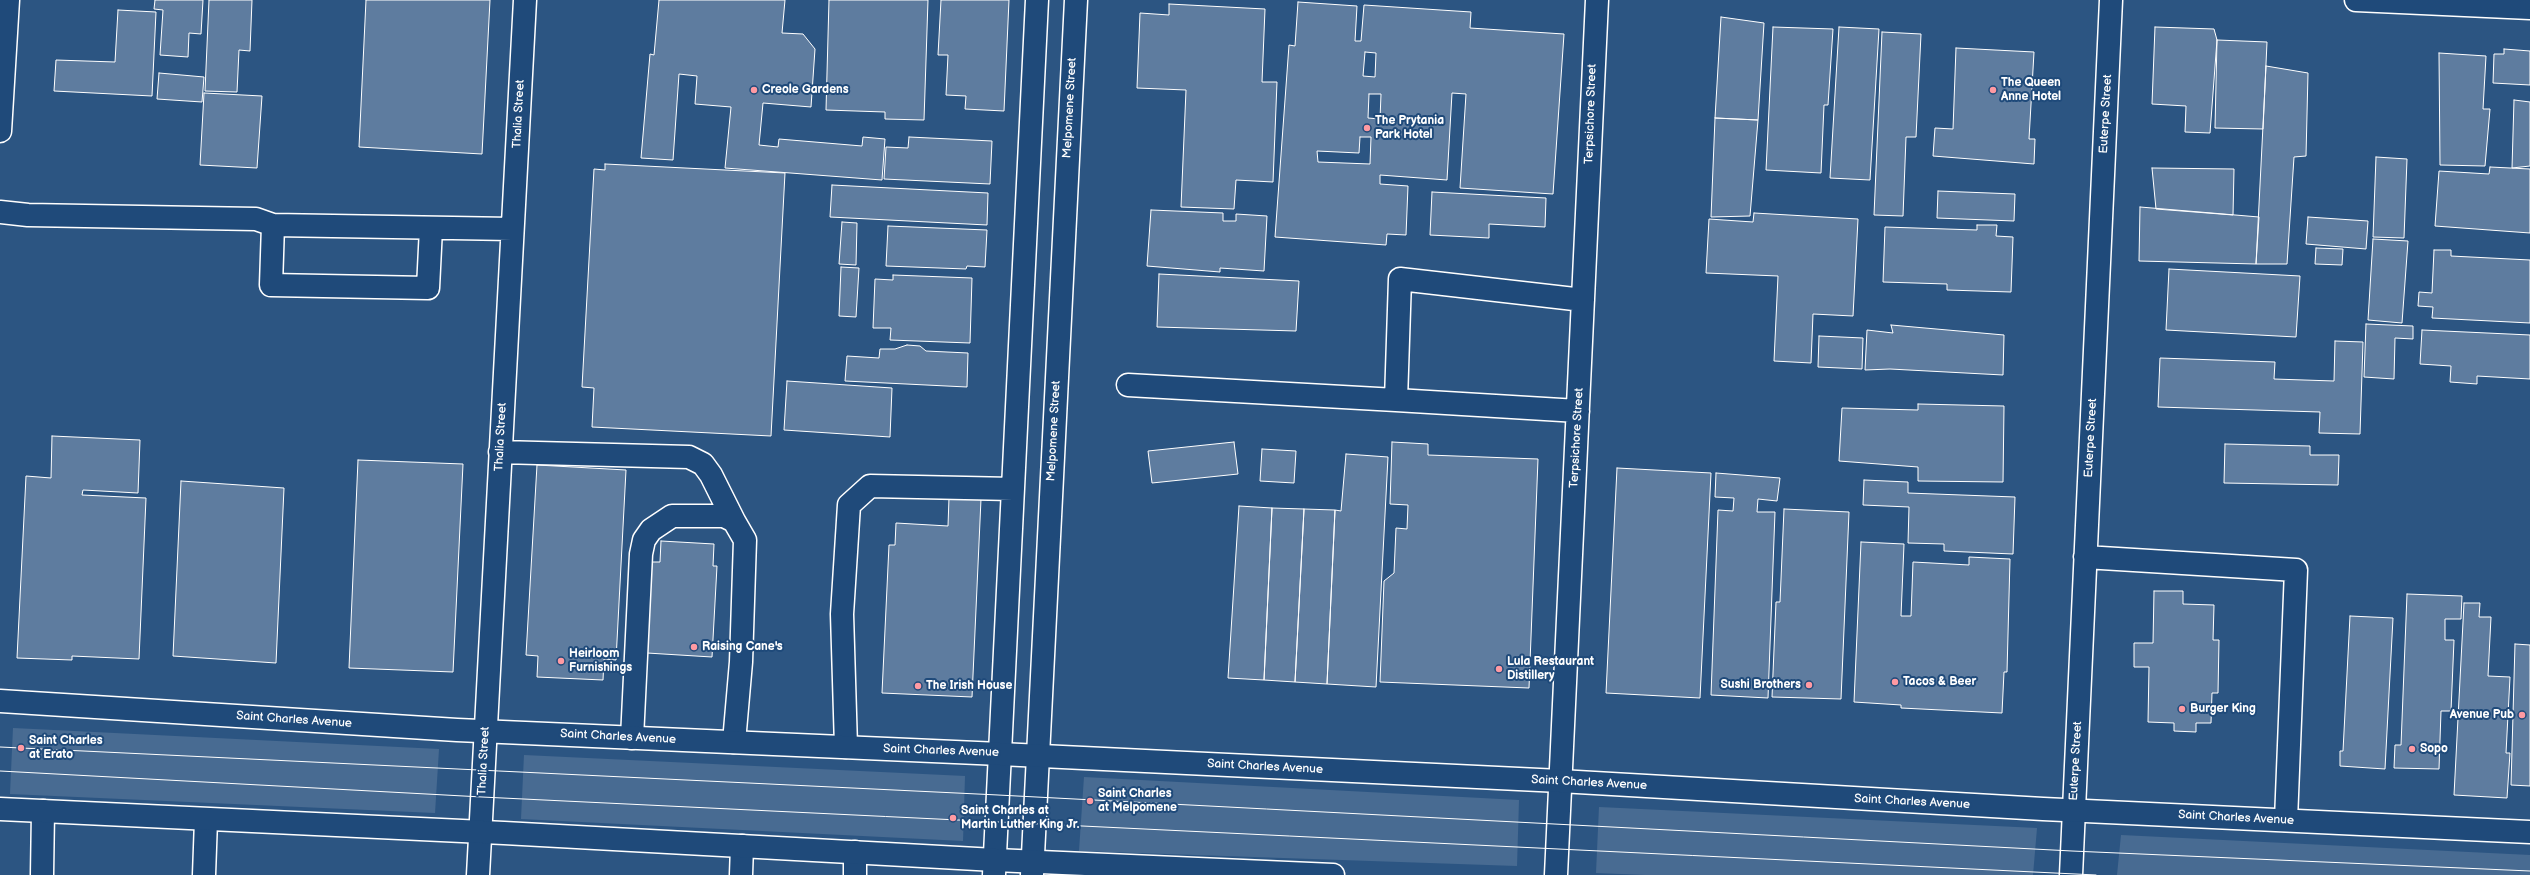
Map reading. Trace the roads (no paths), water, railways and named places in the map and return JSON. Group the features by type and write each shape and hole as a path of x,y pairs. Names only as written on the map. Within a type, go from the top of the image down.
{"street":[{"path":"0,132 8,0"},
{"name":"Thalia Street","path":"478,875 525,0"},
{"path":"995,868 1037,0"},
{"name":"Melpomene Street","path":"1032,869 1076,0"},
{"name":"Terpsichore Street","path":"1556,875 1597,0"},
{"name":"Euterpe Street","path":"2071,875 2111,0"},
{"path":"2356,0 2530,8"},
{"path":"0,212 28,215 256,219 273,225 512,229"},
{"path":"273,225 271,285 428,288 431,228"},
{"path":"1396,400 1400,279 1583,300"},
{"path":"1128,385 1578,411"},
{"path":"500,452 689,457 703,464 711,475 745,540 734,742"},
{"path":"846,747 842,614 849,505 870,486 1013,489"},
{"path":"632,738 641,554 644,540 651,530 672,516 724,516 734,521"},
{"path":"2086,557 2296,570 2286,820"},
{"name":"Saint Charles Avenue","path":"0,702 486,731 1560,781 2074,810 2530,832"},
{"path":"0,809 855,852 995,868 1333,875"},
{"path":"42,875 43,811"},
{"path":"204,875 206,820"},
{"path":"741,875 742,846"},
{"path":"855,852 855,875"}],"tram line":[{"path":"0,747 998,795 2072,851 2530,871"},
{"path":"0,771 482,797 2096,875"}],"place":[{"name":"Creole Gardens","path":"754,90"},
{"name":"The Queen Anne Hotel","path":"1993,90"},
{"name":"The Prytania Park Hotel","path":"1367,128"},
{"name":"Raising Cane's","path":"694,647"},
{"name":"Heirloom Furnishings","path":"561,661"},
{"name":"Lula Restaurant Distillery","path":"1499,669"},
{"name":"Tacos & Beer","path":"1895,682"},
{"name":"Sushi Brothers","path":"1809,685"},
{"name":"The Irish House","path":"918,686"},
{"name":"Burger King","path":"2182,709"},
{"name":"Avenue Pub","path":"2522,715"},
{"name":"Saint Charles at Erato","path":"21,748"},
{"name":"Sopo","path":"2412,749"},
{"name":"Saint Charles at Melpomene","path":"1090,801"},
{"name":"Saint Charles at Martin Luther King Jr.","path":"953,818"}]}
